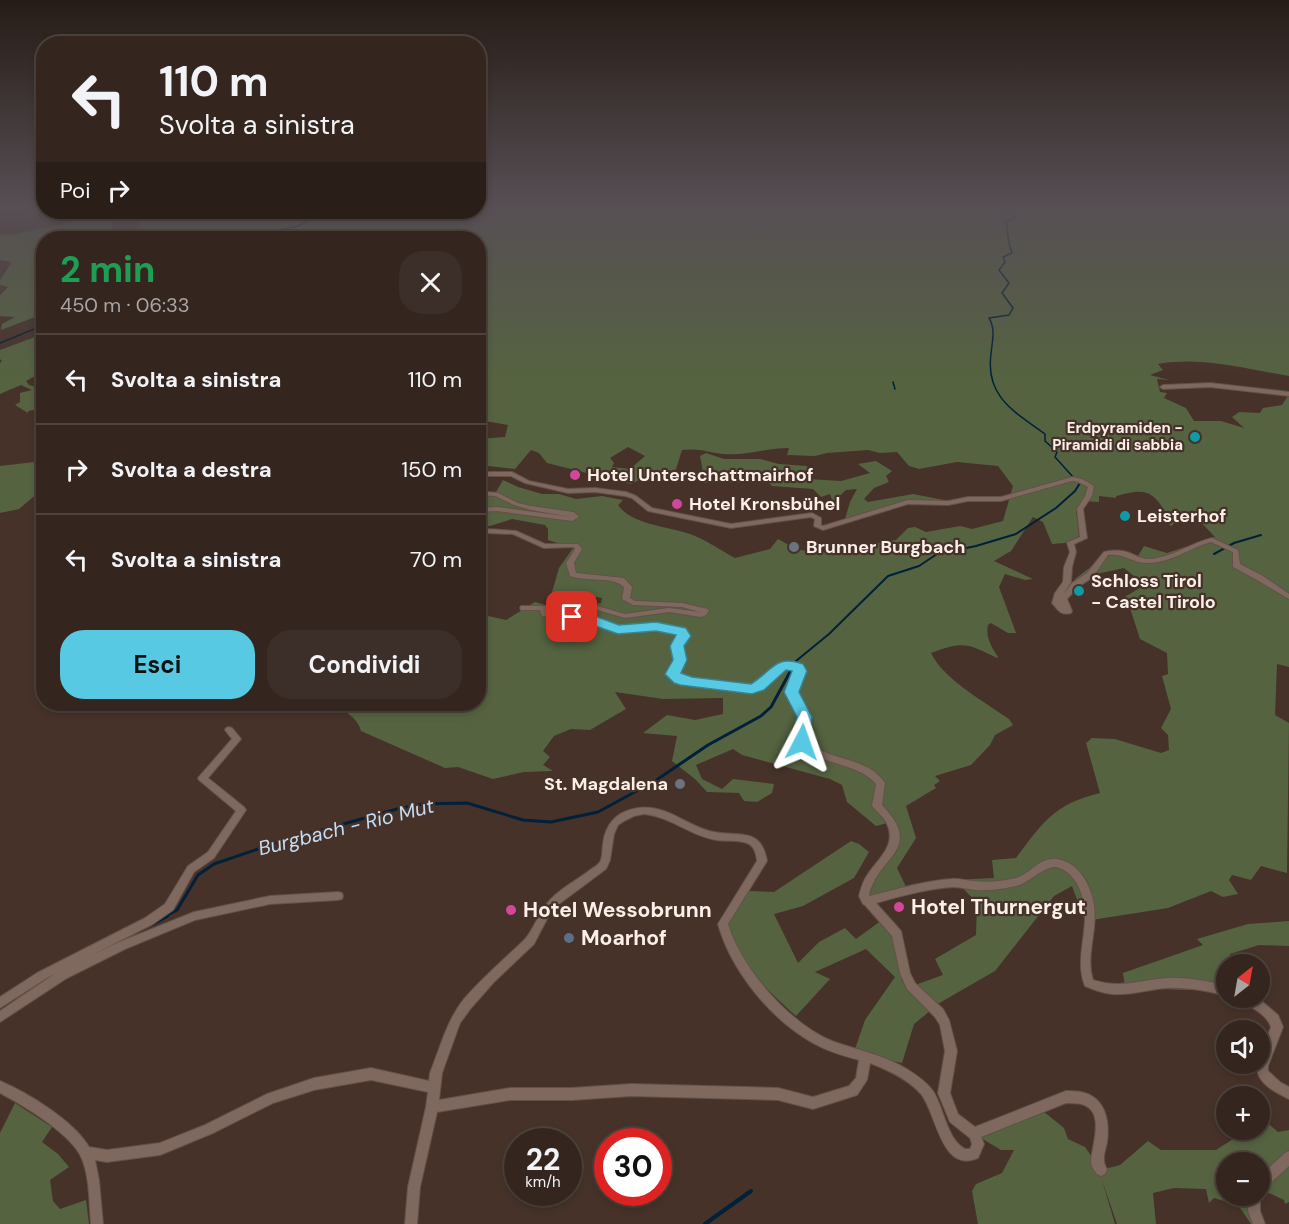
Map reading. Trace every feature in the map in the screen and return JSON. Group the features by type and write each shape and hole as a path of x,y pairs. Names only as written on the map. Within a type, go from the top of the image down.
{"street":[{"path":"1163,387 1210,385 1289,394"},
{"path":"486,474 512,474 527,483 568,491 595,490 626,494 650,510 731,526 816,517 817,526 826,528 908,502 1001,499 1076,479 1091,486 1089,499 1080,508 1084,538 1070,543 1073,552 1068,567 1067,582 1059,593 1056,603 1065,612 1068,611 1063,599 1075,585 1090,574 1106,553 1123,551 1148,561 1161,560 1208,541 1224,544 1236,551 1236,565 1289,597"},
{"path":"486,493 496,494 520,506 573,514 576,517 572,519 486,510"},
{"path":"486,531 514,532 544,546 576,545 579,549 570,562 573,574 618,578 628,587 627,599 633,603 682,605 705,611 701,615 669,610 625,616 597,608 563,612 546,608 524,608"},
{"path":"411,1224 414,1187 432,1107 434,1088 447,1041 466,1004 530,941 544,915 555,901 603,866 606,861 607,834 612,826 621,818 644,811 669,814 705,833 739,837 757,845 762,861 727,914 723,924 725,939 756,983 802,1030 822,1042 888,1065 920,1084 931,1099 953,1149 964,1155 974,1154 978,1144 974,1134 954,1118 944,1093 951,1044 945,1024 911,986 905,973 894,928 864,896 866,884 892,850 895,838 894,829 877,806 881,783 878,779 841,760 814,751 802,742 801,735 805,717 791,692 800,671 794,666 782,666 759,687 752,689 680,680 672,674 680,660 677,646 684,636 681,631 656,627 618,630 592,620 545,614 543,611 546,608"},
{"path":"0,1003 41,976 149,921 169,907 191,869 211,855 241,810 201,778 237,738 229,730"},
{"path":"867,901 930,886 955,883 980,886 1019,882 1046,864 1059,864 1071,870 1081,881 1090,907 1092,925 1084,974 1089,983 1115,992 1168,983 1216,989"},
{"path":"0,1017 63,975 121,946 194,916 270,900 338,896"},
{"path":"1261,1008 1274,1019 1277,1027 1262,1066 1263,1074 1276,1086 1289,1093"},
{"path":"432,1107 510,1094 572,1094 631,1090 778,1094 813,1103 853,1091 861,1080 865,1057"},
{"path":"87,1153 107,1156 160,1149 209,1129 271,1098 314,1084 370,1074 434,1088"},
{"path":"0,1087 22,1097 65,1131 87,1153 97,1224"},
{"path":"974,1134 1066,1097 1079,1096 1088,1100 1097,1110 1104,1124 1097,1163 1101,1170"},
{"path":"1270,1175 1289,1157"},
{"path":"1254,1206 1259,1224"}],"green space":[{"path":"11,263 36,263 36,317 1,330 2,324 15,317 0,316 0,295 8,287 0,285 0,280"},
{"path":"486,263 1289,263 1289,376 1207,362 1158,364 1163,370 1150,375 1169,380 1157,379 1160,392 1167,393 1164,398 1186,408 1194,421 1221,421 1244,428 1232,417 1239,412 1260,413 1263,408 1282,405 1289,394 1289,667 1277,664 1275,715 1289,723 1287,873 1261,866 1251,880 1232,875 1229,880 1238,894 1223,897 1211,891 1168,908 1085,921 1072,886 1054,896 995,971 936,1005 915,985 943,975 935,959 976,935 977,903 955,880 994,878 992,860 1016,858 1042,825 1060,809 1084,797 1100,793 1086,743 1092,738 1115,739 1161,753 1169,750 1168,735 1161,728 1171,709 1162,676 1168,674 1167,653 1140,639 1129,605 1121,599 1145,585 1124,568 1101,573 1073,591 1075,579 1097,562 1111,555 1138,556 1144,546 1167,553 1215,537 1190,511 1171,526 1162,518 1168,517 1158,501 1153,496 1141,492 1116,496 1116,498 1099,496 1099,502 1083,501 1076,510 1079,536 1065,543 1052,544 1043,522 1033,517 1011,551 994,561 1033,579 1025,580 1005,574 999,587 1016,633 1008,633 991,623 988,625 988,638 998,657 965,645 931,653 937,663 955,681 1009,719 1013,725 995,735 990,745 971,765 935,776 940,781 934,785 936,788 906,806 916,838 897,868 907,889 869,898 868,888 898,847 895,821 876,826 847,802 842,785 830,779 742,755 733,749 696,765 702,779 722,789 733,779 774,784 772,793 757,802 744,801 739,793 707,792 672,761 677,736 643,733 667,715 695,720 723,714 723,698 663,699 615,692 626,709 590,730 571,729 554,736 543,751 550,757 543,765 553,771 524,772 493,779 458,767 445,768 361,731 353,717 343,711 486,711 486,616 506,620 535,602 563,610 601,603 602,598 596,597 563,605 550,599 559,568 573,548 548,540 548,529 545,525 512,519 486,526 488,494 496,492 503,480 542,494 559,494 576,499 602,496 623,500 618,505 632,517 696,536 735,558 770,549 778,539 796,549 817,553 896,540 908,528 915,527 926,532 960,526 972,529 1003,521 1013,486 998,466 957,462 919,469 909,466 897,452 880,453 868,450 815,456 787,455 789,448 732,454 682,450 672,482 656,472 631,484 547,463 539,453 531,450 515,469 486,466 486,438 505,437 508,425 486,421","holes":["628,447 645,456 630,469 612,467 614,463 610,458"]},
{"path":"36,337 36,376 26,381 29,385 36,387 36,409 28,411 28,413 15,405 20,402 20,393 32,390 21,385 0,394 0,363 2,361 0,350"},
{"path":"706,453 724,459 760,459 779,464 807,466 808,479 841,481 870,473 858,464 876,461 892,471 886,476 889,482 874,488 864,499 868,502 913,494 949,501 915,500 845,519 857,489 846,490 833,502 830,494 821,497 813,489 772,486 768,482 705,483 700,456"},
{"path":"36,462 36,496 19,509 0,513 0,466"},
{"path":"851,841 869,852 854,878 803,906 774,914 798,963 819,942 845,928 856,939 882,920 894,933 908,988 930,1011 914,1024 902,1063 854,1052 865,1020 895,977 866,949 815,972 830,979 796,1016 752,972 732,945 727,932 730,918 749,891 774,892"},
{"path":"1289,921 1289,946 1259,945 1230,954 1216,954 1216,991 1125,988 1123,973 1203,945 1197,939 1248,924"},
{"path":"15,1103 52,1127 42,1142 58,1154 69,1167 50,1180 53,1201 60,1209 86,1200 89,1224 0,1224 0,1133"},
{"path":"1043,1111 1064,1128 1068,1139 1085,1147 1101,1170 1120,1165 1148,1141 1161,1150 1216,1150 1232,1140 1270,1140 1270,1125 1278,1132 1289,1130 1289,1202 1285,1204 1284,1200 1270,1194 1270,1152 1216,1152 1216,1199 1209,1203 1206,1189 1174,1188 1153,1193 1156,1224 1117,1224 1102,1180 1115,1224 978,1224 972,1191 976,1184 1002,1173 1014,1150 1001,1150 981,1138"},
{"path":"1239,1206 1253,1206 1259,1224 1251,1224"}],"waterway":[{"name":"Burgbach - Rio Mut","path":"1004,263 999,270 1009,283 1002,293 1013,308 1009,315 989,318 993,331 990,369 993,382 1004,402 1045,434 1045,441 1057,452 1055,457 1073,477"},
{"path":"0,343 36,328"},
{"path":"893,382 895,389"},
{"name":"Burgbach - Rio Mut","path":"789,674 796,661 829,634 888,576 919,566 937,554 976,546 1016,534 1056,508 1075,491 1080,483"},
{"path":"1214,554 1234,543 1261,535"},
{"name":"Burgbach - Rio Mut","path":"164,917 177,910 198,875 214,864 276,843 397,809 423,804 467,803 523,820 551,822 598,812 655,781 708,745 761,716 771,707 790,672"},
{"name":"Burgbach - Rio Mut","path":"152,924 167,916"},
{"name":"Burgbach - Rio Mut","path":"88,957 99,951"},
{"path":"705,1224 751,1191"}],"place":[{"name":"Erdpyramiden - Piramidi di sabbia","path":"1195,437"},
{"name":"Hotel Unterschattmairhof","path":"575,475"},
{"name":"Hotel Kronsbühel","path":"677,504"},
{"name":"Leisterhof","path":"1125,516"},
{"name":"Brunner Burgbach","path":"794,547"},
{"name":"Schloss Tirol - Castel Tirolo","path":"1079,591"},
{"name":"St. Magdalena","path":"680,784"},
{"name":"Hotel Thurnergut","path":"899,907"},
{"name":"Hotel Wessobrunn","path":"511,910"},
{"name":"Moarhof","path":"569,938"}],"route":[{"path":"572,617 592,620 618,630 656,627 681,631 684,636 677,646 680,660 672,674 680,680 752,689 759,687 786,664 798,667 800,671 791,692 805,717 801,735 802,742"}]}
